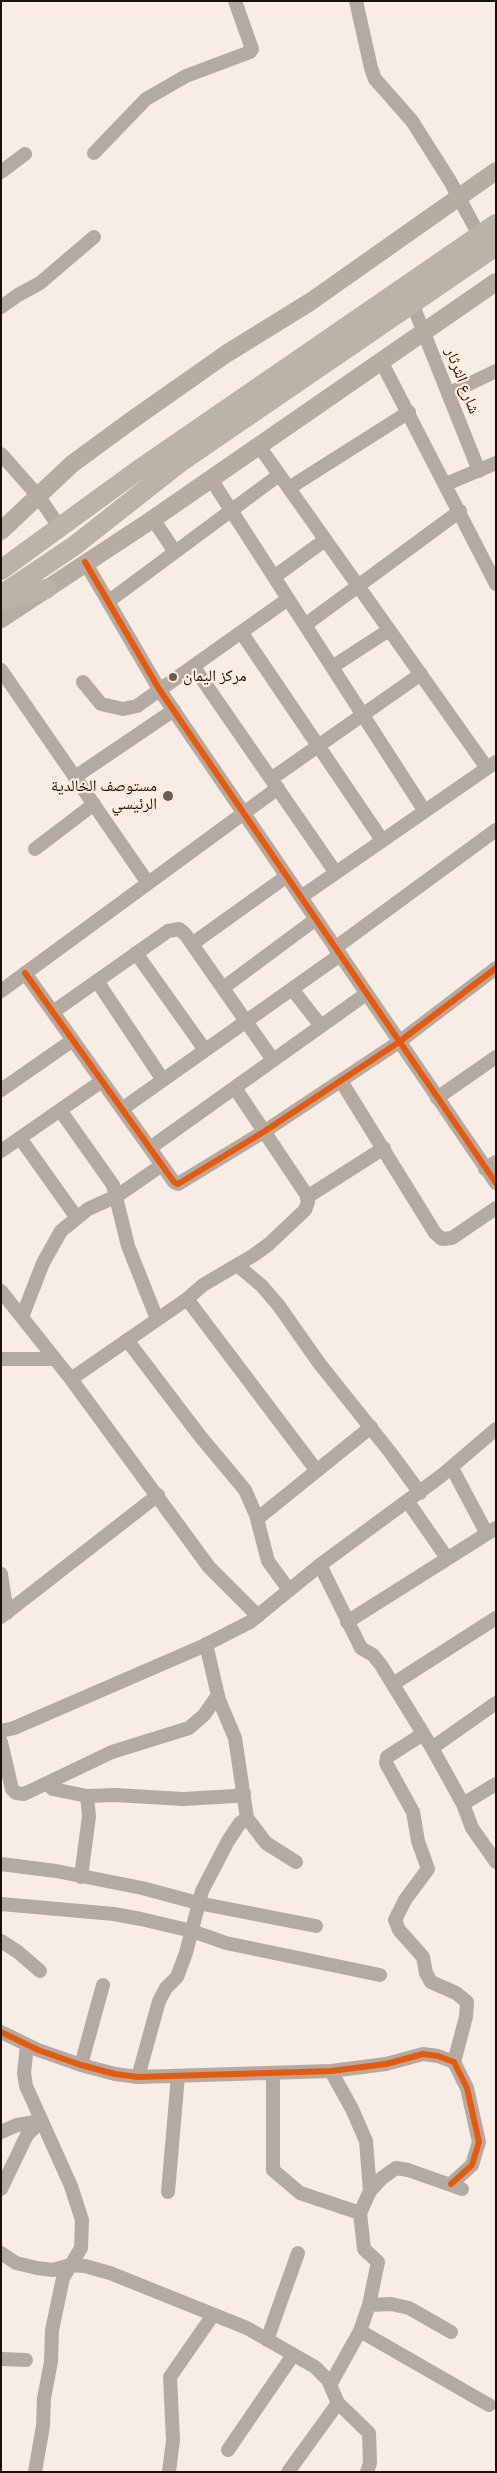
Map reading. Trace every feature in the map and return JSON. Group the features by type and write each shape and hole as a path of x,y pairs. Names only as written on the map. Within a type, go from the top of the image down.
{"highway":[{"path":"1,595 74,546 182,461 412,303 487,241 496,224"},
{"path":"1,570 137,471 487,241"},
{"path":"1,601 46,589"}],"main road":[{"path":"1,531 72,464 132,420 226,354 310,302 496,171"},
{"path":"1,619 153,519 496,282"}],"street":[{"path":"94,153 146,99 186,76 250,52 252,49 235,1"},
{"path":"356,1 370,68 375,79 412,120 487,241"},
{"path":"1,172 25,154"},
{"path":"2,306 40,283 94,237"},
{"name":"شارع الثرثار","path":"412,303 448,394 490,470"},
{"path":"381,361 495,580"},
{"path":"448,394 496,371"},
{"path":"288,488 409,412"},
{"path":"259,446 421,674 492,765 424,810 301,897"},
{"path":"1,454 39,497 60,528"},
{"path":"446,484 490,470"},
{"path":"109,601 280,475"},
{"path":"211,479 424,810"},
{"path":"305,625 460,511"},
{"path":"153,519 175,552"},
{"path":"274,577 325,540"},
{"path":"85,562 159,689 437,1098 490,1166 496,1183"},
{"path":"83,682 100,704 123,709 137,706 288,599"},
{"path":"332,668 389,630"},
{"path":"241,632 382,840"},
{"path":"193,666 336,872"},
{"path":"1,670 148,883"},
{"path":"1,991 244,812 318,746 421,674"},
{"path":"75,777 174,710"},
{"path":"35,849 94,804"},
{"path":"122,1110 292,989 338,951 496,830"},
{"path":"192,944 287,876"},
{"path":"223,988 316,919"},
{"path":"53,1012 136,953 174,929 182,931 192,944 273,1060"},
{"path":"136,953 206,1050"},
{"path":"25,973 174,1182 182,1184 265,1132 399,1042 496,968"},
{"path":"97,981 164,1080"},
{"path":"292,989 321,1026"},
{"path":"150,1148 366,994"},
{"path":"1,1090 73,1040"},
{"path":"437,1098 496,1057"},
{"path":"1,1151 102,1081"},
{"path":"341,1081 384,1148 432,1229 442,1239 452,1238 496,1208"},
{"path":"71,1379 187,1299 203,1284 269,1244 303,1213 307,1206 307,1197 235,1088"},
{"path":"60,1110 112,1185 117,1196 128,1246 157,1319"},
{"path":"20,1138 76,1218"},
{"path":"307,1197 384,1148"},
{"path":"22,1317 52,1242 61,1231 88,1210 117,1196 162,1165"},
{"path":"237,1264 262,1286 279,1306 319,1363 420,1493"},
{"path":"1,1291 71,1379 209,1567 258,1616"},
{"path":"187,1299 317,1470"},
{"path":"127,1340 200,1436 245,1490 257,1519 268,1561 289,1590"},
{"path":"1,1360 55,1359"},
{"path":"257,1519 370,1427"},
{"path":"1,1731 14,1728 238,1629 258,1616 320,1564 420,1493 496,1429"},
{"path":"347,1622 491,1531 452,1468"},
{"path":"4,1615 158,1495"},
{"path":"408,1502 447,1558"},
{"path":"320,1564 361,1648 373,1655 381,1665 432,1748 463,1804 472,1828 496,1861"},
{"path":"1,1574 4,1615"},
{"path":"393,1684 496,1618"},
{"path":"206,1644 218,1695 235,1738 247,1818 266,1843 296,1862"},
{"path":"1,1742 12,1789 16,1793 24,1794 112,1752 189,1728 204,1715 218,1695"},
{"path":"432,1748 496,1703"},
{"path":"330,2385 360,2331 369,2305 378,2262 364,2249 360,2214 370,2190 396,2168 408,2170 456,2186 472,2165 479,2142 467,2088 454,2062 466,2016 467,2002 456,1993 431,1982 426,1973 423,1957 399,1930 395,1920 405,1900 428,1869 418,1841 413,1812 386,1763 387,1757 423,1734"},
{"path":"46,1784 53,1789 87,1796 115,1795 182,1799 235,1796 244,1793"},
{"path":"463,1804 496,1784"},
{"path":"81,1877 89,1816 87,1796"},
{"path":"138,2077 159,2001 166,1988 177,1977 192,1931 198,1903 228,1841 240,1823 247,1818"},
{"path":"1,1864 56,1871 142,1888 198,1903 316,1926"},
{"path":"1,1904 114,1914 192,1931 226,1943 380,1975"},
{"path":"1,1941 18,1952 40,1971"},
{"path":"81,2065 104,1985"},
{"path":"1,2032 28,2045 81,2065 115,2074 138,2077 330,2071 386,2064 424,2054 438,2056 454,2062"},
{"path":"28,2045 25,2079 41,2121 71,2186 82,2220 81,2248 70,2265 60,2290 52,2330 51,2362 44,2398 43,2426 35,2472"},
{"path":"330,2071 352,2109 366,2141 370,2190"},
{"path":"273,2073 273,2170 300,2193 360,2214"},
{"path":"168,2192 178,2076"},
{"path":"1,2132 17,2125 41,2121"},
{"path":"1,2189 27,2135 41,2121"},
{"path":"1,2253 16,2263 37,2268 53,2270 70,2265 85,2266 110,2272 247,2328 315,2367 328,2380 338,2403 369,2433 370,2463 367,2472"},
{"path":"267,2340 298,2253"},
{"path":"369,2305 390,2304 409,2308 451,2332"},
{"path":"169,2472 172,2440 170,2377 212,2315"},
{"path":"360,2331 490,2404"},
{"path":"228,2450 293,2355"},
{"path":"1,2359 26,2360"},
{"path":"288,2472 338,2403"}],"cycle path":[{"path":"85,562 159,689 496,1183"},
{"path":"25,973 174,1182 178,1184 265,1131 399,1042 496,968"},
{"path":"1,2032 38,2050 81,2065 115,2074 138,2077 331,2071 386,2064 423,2054 438,2056 454,2062 467,2088 479,2142 472,2165 451,2184"}],"place":[{"name":"مركز اليمان","path":"173,677"},
{"name":"مستوصف الخالدية الرئيسي","path":"168,796"}]}
